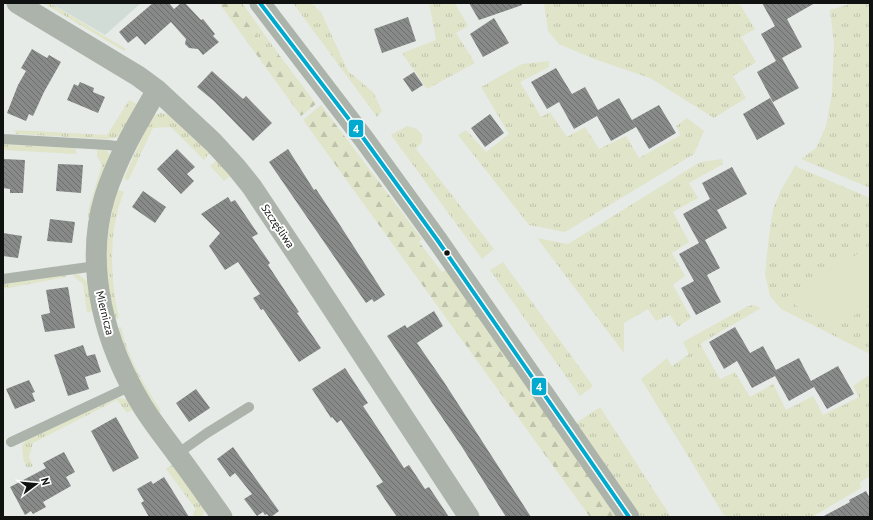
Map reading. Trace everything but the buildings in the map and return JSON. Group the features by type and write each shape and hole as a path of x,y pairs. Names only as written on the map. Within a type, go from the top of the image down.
{"street":[{"name":"Szczęśliwa","path":"17,3 138,76 157,90 213,142 236,166 252,187 300,259 469,517"},
{"path":"260,3 364,139 438,241 629,517"},
{"name":"Miernicza","path":"157,90 132,133 105,196 96,244 98,292 114,348 131,386 142,406 221,516"}],"lane":[{"path":"3,139 108,145 116,146 124,151"},
{"path":"3,279 96,266"},
{"path":"11,442 131,386"},
{"path":"177,454 249,407"}],"shaded area":[{"path":"50,3 141,3 105,35"}],"green space":[{"path":"43,3 50,3 126,49 124,51"},
{"path":"219,3 233,3 271,56 280,56 316,104 301,116"},
{"path":"233,3 242,3 280,56 271,56"},
{"path":"293,3 311,3 321,12 348,71 373,92 382,111 377,117"},
{"path":"429,3 455,3 468,26 456,33 475,63 427,89 402,53 436,40"},
{"path":"544,3 739,3 755,29 741,37 756,62 733,76 746,98 714,118 650,78 594,59 559,44 548,31"},
{"path":"853,3 870,3 870,188 801,159 816,148 826,126 832,94 834,44 830,10"},
{"path":"549,61 549,67 520,82 541,117 550,112 567,137 585,127 599,149 626,136 639,158 681,135 676,126 687,118 704,131 694,154 565,232 529,225 458,135 466,130 486,152 509,134 481,87 522,64"},
{"path":"129,100 137,104 120,136 115,138 105,139 16,134 15,130 107,135"},
{"path":"321,105 422,239 419,242 442,272 446,270 617,517 590,517 303,120"},
{"path":"167,111 211,151 204,160 171,127 153,128 128,181 124,178 149,122 154,115 161,113 166,114"},
{"path":"407,126 417,129 422,135 422,142 416,149 494,249 482,259 391,135"},
{"path":"3,144 75,148 77,154 3,150"},
{"path":"97,148 106,149 112,158 91,218 88,218 89,207 102,165 97,156"},
{"path":"218,159 232,175 224,181 210,166"},
{"path":"722,159 723,164 689,183 698,198 673,212 689,242 672,253 685,276 673,285 691,318 678,327 670,315 656,321 648,309 624,323 624,353 537,238 568,244 700,162"},
{"path":"795,166 870,198 870,354 781,309 770,296 765,274 773,209 781,190"},
{"path":"118,190 124,192 115,222 113,238 112,271 119,318 115,319 108,294 106,257 110,223"},
{"path":"869,247 870,305 834,329 784,298"},
{"path":"503,262 593,386 580,396 490,270"},
{"path":"74,274 78,274 89,283 92,311 87,313 83,284 73,276"},
{"path":"65,275 66,277 3,289 3,284"},
{"path":"753,305 761,308 700,344 720,379 735,372 750,397 773,384 786,410 813,396 823,415 859,397 853,386 870,375 870,476 860,482 861,488 812,517 725,517 641,379 667,358 672,366 689,354 683,342 746,307"},
{"path":"121,327 128,350 137,371 161,411 158,414 135,372 118,328"},
{"path":"118,398 131,400 134,407 132,410 127,413 117,400 33,443 29,457 33,466 27,468 23,458 22,445 26,440"},
{"path":"600,407 671,517 641,517 576,423"},
{"path":"173,464 205,510 202,517 193,517 195,508 166,469"}],"transit line":[{"name":"4","path":"260,3 364,139 438,241 629,517"}]}
